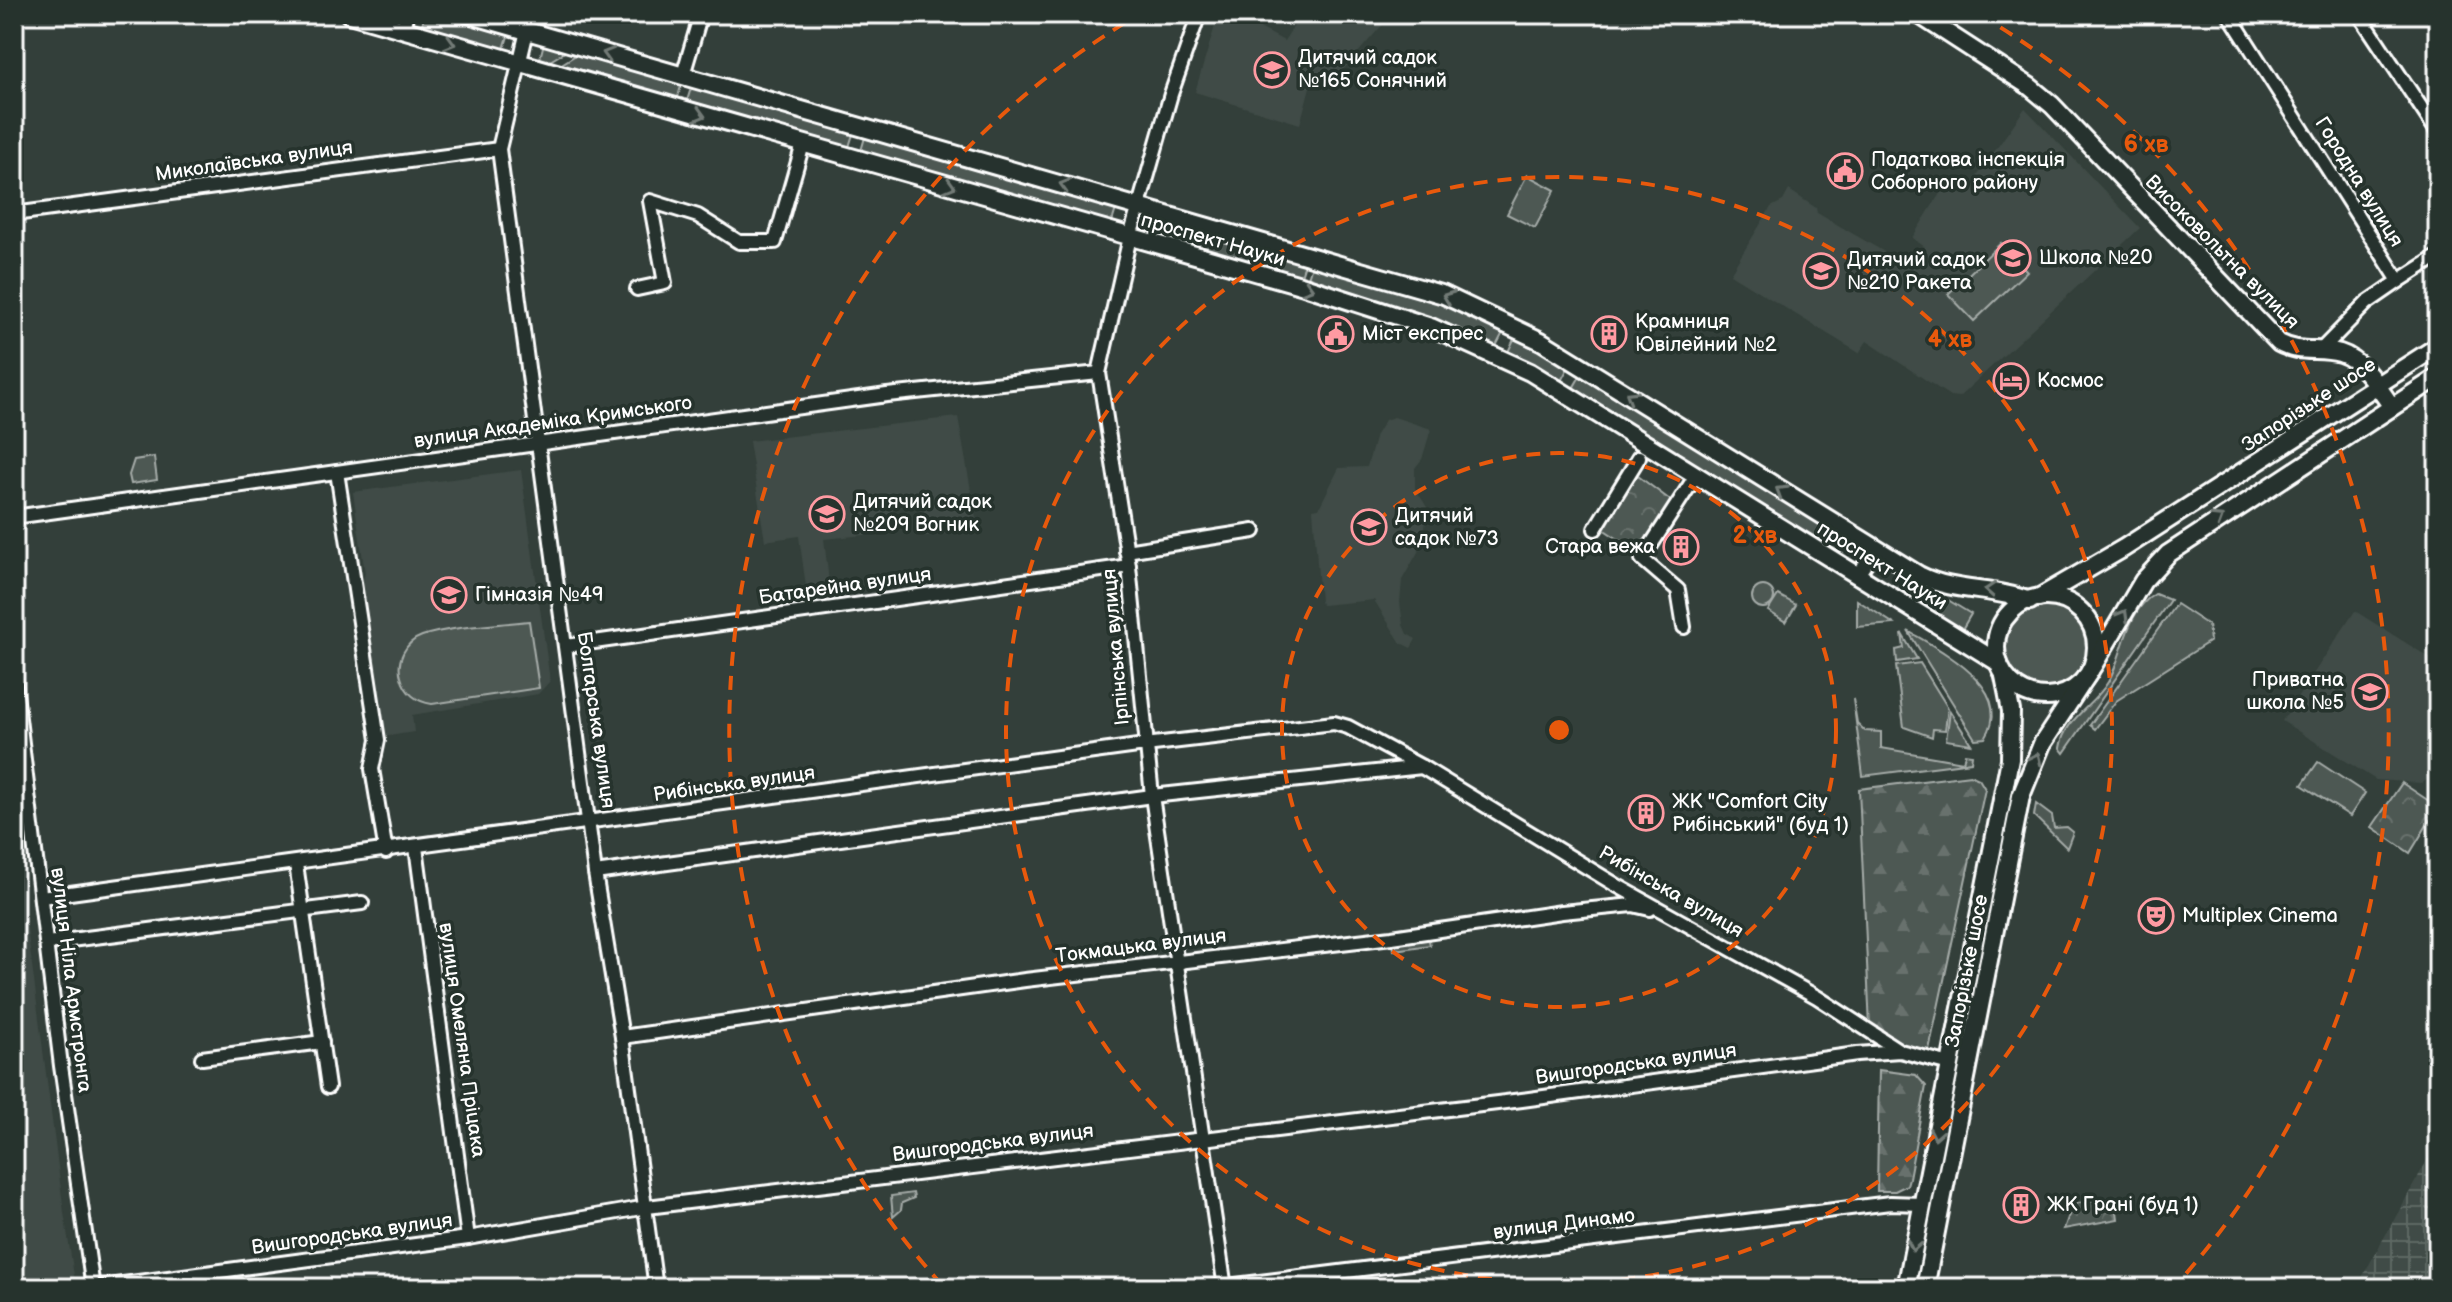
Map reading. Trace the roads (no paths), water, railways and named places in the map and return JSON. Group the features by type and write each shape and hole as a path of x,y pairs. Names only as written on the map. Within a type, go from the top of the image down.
{"main road":[{"name":"проспект Науки","path":"349,14 405,22 519,63 1304,286 1461,339 1530,372 1858,575 2002,669"},
{"name":"проспект Науки","path":"468,14 1444,295 1504,321 1582,365 1875,549 1937,583 2002,591 2034,599"},
{"name":"Високовольтна вулиця","path":"1918,14 2029,86 2052,105 2279,343 2296,350 2341,353 2353,360 2392,407"},
{"name":"Запорізьке шосе","path":"2034,599 2124,548 2438,346"},
{"name":"Запорізьке шосе","path":"1925,1288 2021,796 2042,744 2090,672 2143,581 2168,554 2438,377"},
{"path":"2034,599 2068,602 2081,612 2096,639 2090,672 2065,694 2051,697 2023,691 2002,669 1997,637 2001,625 2018,606 2034,599"},
{"name":"Запорізьке шосе","path":"1906,1288 2010,759 2011,711 2002,669"}],"street":[{"path":"683,75 701,14"},
{"name":"Ірпінська вулиця","path":"1199,14 1171,94 1130,237 1099,373 1129,566 1152,796 1225,1287"},
{"name":"Городна вулиця","path":"2229,14 2399,281"},
{"path":"2359,14 2438,133"},
{"name":"Болгарська вулиця","path":"527,31 499,149 595,873 647,1207 656,1288"},
{"path":"637,289 665,283 650,201 698,216 739,242 775,242 803,144"},
{"name":"Миколаївська вулиця","path":"14,214 499,149"},
{"path":"2319,352 2367,303 2438,256"},
{"name":"вулиця Академіка Кримського","path":"14,517 887,395 1099,373"},
{"path":"1595,529 1639,457"},
{"path":"337,472 378,740 372,769 386,852"},
{"path":"1684,627 1678,590 1642,559 1697,474"},
{"path":"1126,551 1254,531"},
{"path":"1858,575 1875,549"},
{"name":"Батарейна вулиця","path":"566,646 1129,566"},
{"name":"вулиця Ніла Армстронга","path":"14,677 93,1288"},
{"name":"Рибінська вулиця","path":"41,897 590,824 1145,745 1334,723 1348,727 1422,767 1665,913 1817,997 1900,1051"},
{"path":"595,873 1152,796 1422,767"},
{"name":"вулиця Омеляна Пріцака","path":"416,847 468,1238"},
{"path":"296,864 328,1087"},
{"path":"47,943 362,903"},
{"name":"Токмацька вулиця","path":"622,1037 1178,961 1633,905 1665,913"},
{"path":"202,1058 322,1042"},
{"path":"1900,1051 1950,1064"},
{"name":"Вишгородська вулиця","path":"93,1288 468,1238 647,1207 1900,1051"},
{"name":"вулиця Динамо","path":"1211,1288 1890,1203 1922,1204"}],"place":[{"name":"Дитячий садок №165 Сонячний","path":"1272,70"},
{"name":"Податкова інспекція Соборного району","path":"1845,171"},
{"name":"Школа №20","path":"2013,258"},
{"name":"Дитячий садок №210 Ракета","path":"1821,271"},
{"name":"Міст експрес","path":"1336,334"},
{"name":"Крамниця Ювілейний №2","path":"1609,334"},
{"name":"Космос","path":"2011,381"},
{"name":"Дитячий садок №209 Вогник","path":"827,514"},
{"name":"Дитячий садок №73","path":"1369,527"},
{"name":"Стара вежа","path":"1681,547"},
{"name":"Гімназія №49","path":"449,595"},
{"name":"Приватна школа №5","path":"2370,692"},
{"name":"ЖК \"Comfort City Рибінський\" (буд 1)","path":"1646,813"},
{"name":"Multiplex Cinema","path":"2156,916"},
{"name":"ЖК Грані (буд 1)","path":"2021,1205"}]}
